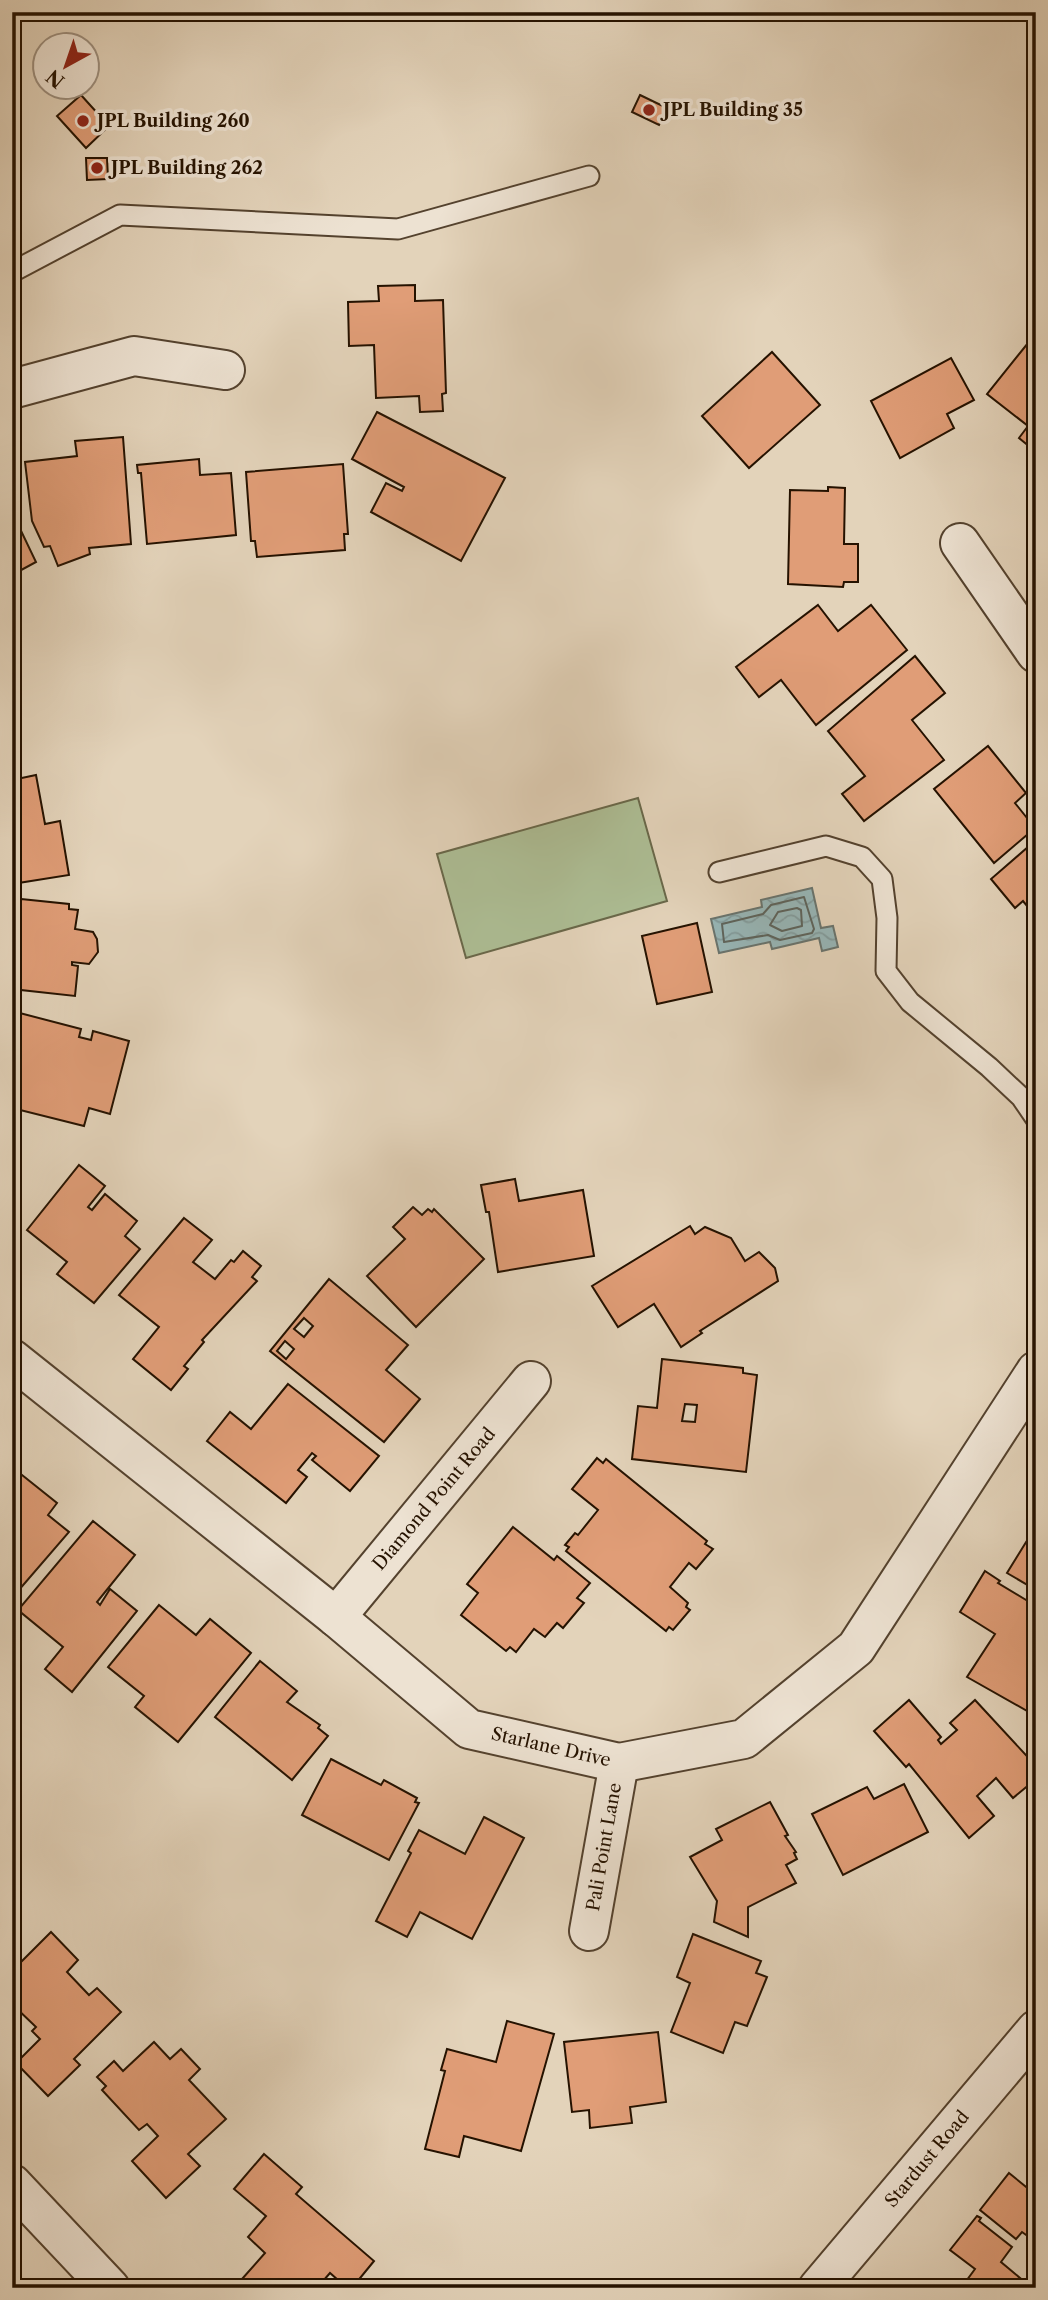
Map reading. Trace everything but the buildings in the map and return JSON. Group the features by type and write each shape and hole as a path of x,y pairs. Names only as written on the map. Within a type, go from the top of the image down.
{"street":[{"path":"12,389 134,356 225,370"},
{"path":"960,543 1036,653"},
{"name":"Starlane Drive","path":"12,1359 336,1617 469,1729 619,1763 744,1740 856,1648 1036,1371"},
{"name":"Diamond Point Road","path":"336,1617 531,1381"},
{"name":"Pali Point Lane","path":"589,1931 619,1763"},
{"name":"Stardust Road","path":"818,2288 1036,2030"},
{"path":"12,2185 110,2288"}],"lane":[{"path":"12,272 120,215 398,229 589,176"},
{"path":"719,872 826,846 862,857 881,878 887,918 886,971 911,1002 1021,1097 1036,1119"}],"green space":[{"path":"638,798 667,901 466,958 437,854"}],"water":[{"path":"812,888 821,928 833,926 838,947 822,951 819,938 772,949 770,942 719,953 711,919 762,907 761,900"}],"place":[{"name":"JPL Building 35","path":"649,110"},
{"name":"JPL Building 260","path":"83,121"},
{"name":"JPL Building 262","path":"97,168"}]}
